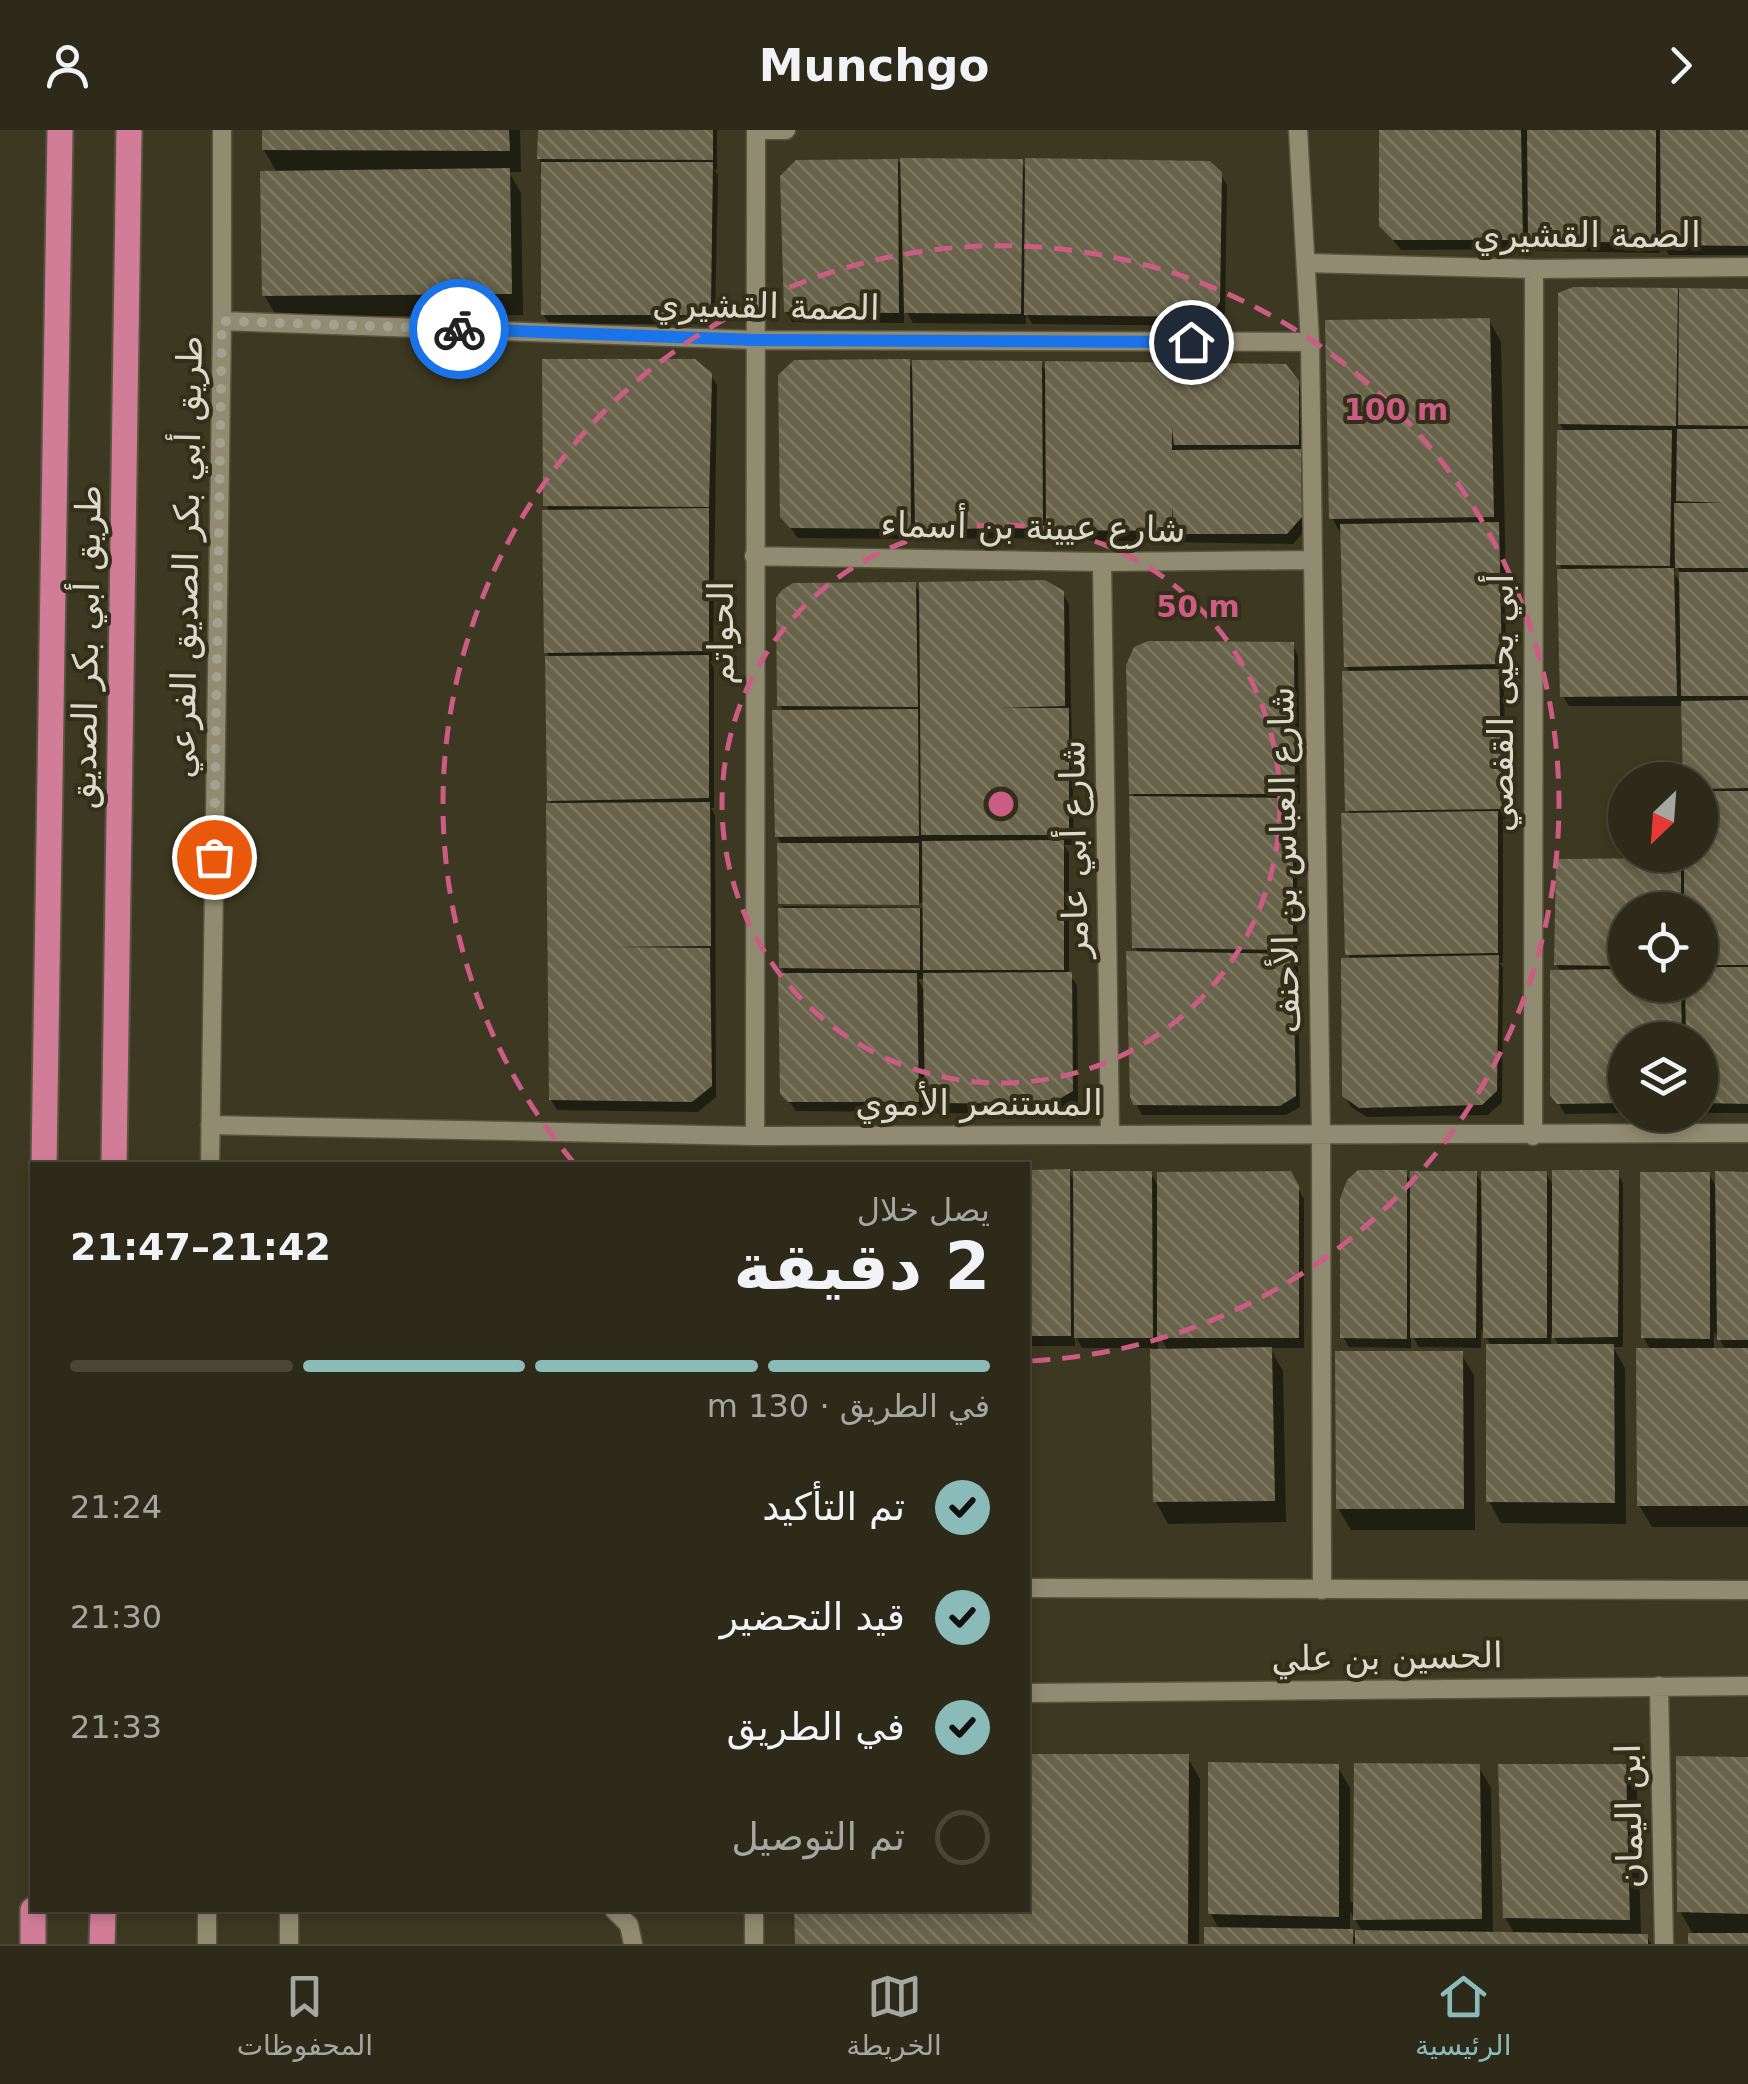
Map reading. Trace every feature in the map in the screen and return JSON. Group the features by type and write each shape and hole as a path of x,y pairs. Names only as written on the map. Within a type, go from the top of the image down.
{"main road":[{"name":"طريق أبي بكر الصديق","path":"44,1162 60,130"},
{"name":"طريق أبي بكر الصديق","path":"114,1162 129,130"},
{"path":"33,1912 33,1944"},
{"path":"102,1944 103,1912"}],"street":[{"name":"طريق أبي بكر الصديق الفرعي","path":"210,1162 222,130"},
{"path":"756,130 786,130"},
{"name":"الحواتم","path":"755,1136 756,130"},
{"name":"شارع العباس بن الأحنف","path":"1298,130 1310,342 1321,1135 1322,1590"},
{"name":"الصمة القشيري","path":"1306,262 1534,269 1748,267"},
{"name":"أبي يحيى القفصي","path":"1532,1136 1534,269"},
{"name":"الصمة القشيري","path":"222,321 755,340 1310,342"},
{"name":"شارع عيينة بن أسماء","path":"754,556 1102,562 1311,560"},
{"name":"شارع أبي عامر","path":"1102,562 1110,1135"},
{"name":"المستنصر الأموي","path":"210,1125 755,1136 1748,1133"},
{"name":"الحسين بن علي","path":"1030,1588 1748,1590"},
{"name":"ابن اليمان","path":"1659,1686 1664,1944"},
{"name":"الحسين بن علي","path":"1030,1694 1748,1686"},
{"path":"207,1912 208,1944"},
{"path":"289,1912 289,1944"},
{"path":"616,1912 629,1925 632,1944"},
{"path":"754,1912 754,1944"}],"building":[{"path":"262,130 509,130 510,151 262,150"},
{"path":"538,130 713,130 713,160 537,159"},
{"path":"1379,130 1521,130 1523,240 1393,240 1379,226"},
{"path":"1527,130 1656,130 1656,243 1528,241"},
{"path":"1660,130 1748,130 1748,246 1661,245"},
{"path":"900,158 1023,159 1021,314 904,313"},
{"path":"1025,158 1210,161 1222,172 1220,302 1210,317 1024,315"},
{"path":"898,159 899,313 784,312 780,176 796,160"},
{"path":"541,162 713,162 711,304 702,315 541,315"},
{"path":"510,168 512,294 262,296 260,171"},
{"path":"1573,287 1678,288 1676,426 1558,424 1558,293"},
{"path":"1679,288 1748,289 1748,426 1678,425"},
{"path":"1490,318 1494,517 1329,519 1325,320"},
{"path":"542,359 695,359 712,373 709,507 543,506"},
{"path":"910,359 911,529 790,528 780,517 778,375 794,360"},
{"path":"912,360 1042,361 1043,528 915,529"},
{"path":"1045,361 1286,364 1299,381 1299,445 1174,445 1172,428 1172,450 1301,449 1302,517 1287,534 1174,534 1172,505 1172,531 1046,530"},
{"path":"1677,429 1748,429 1748,568 1675,568 1674,503 1725,503 1676,501"},
{"path":"1557,430 1672,430 1670,566 1556,565"},
{"path":"709,508 709,651 544,653 542,510"},
{"path":"1499,522 1502,664 1344,667 1340,524"},
{"path":"1674,568 1677,696 1560,697 1557,569"},
{"path":"1679,572 1748,572 1748,696 1681,696"},
{"path":"1045,580 1064,591 1065,706 998,708 1069,708 1069,835 921,835 919,582"},
{"path":"916,582 918,707 777,706 776,598 782,590 793,583"},
{"path":"1148,641 1294,642 1295,794 1129,794 1126,665 1134,647"},
{"path":"709,655 709,798 547,801 545,656"},
{"path":"1499,669 1502,809 1345,811 1342,671"},
{"path":"1748,700 1748,788 1718,789 1718,762 1683,762 1681,701"},
{"path":"918,709 919,836 775,837 772,710"},
{"path":"1718,791 1748,791 1748,965 1718,965 1718,892 1684,892 1684,872 1718,872"},
{"path":"1129,796 1293,798 1293,950 1132,948"},
{"path":"710,802 711,946 610,947 710,948 712,1086 692,1102 549,1100 546,803"},
{"path":"1498,811 1498,953 1345,955 1341,813"},
{"path":"1064,840 1064,970 923,970 922,841"},
{"path":"777,843 919,843 919,905 778,904"},
{"path":"1556,859 1608,859 1608,872 1681,872 1681,892 1608,892 1608,966 1554,965"},
{"path":"778,908 920,908 920,970 779,968"},
{"path":"1126,951 1293,954 1296,1096 1280,1106 1133,1105"},
{"path":"1499,955 1497,1091 1482,1105 1359,1108 1342,1096 1341,958"},
{"path":"1718,967 1748,967 1748,1104 1718,1103 1718,1022 1686,1022 1685,1002 1718,1002"},
{"path":"1608,969 1608,1002 1681,1002 1682,1022 1608,1022 1608,1103 1557,1104 1550,1095 1550,970"},
{"path":"1072,972 1073,1091 1051,1104 925,1103 923,973"},
{"path":"778,973 917,973 919,1102 788,1102 780,1094"},
{"path":"1070,1169 1071,1336 1030,1336 1030,1170"},
{"path":"1358,1170 1407,1170 1407,1339 1340,1338 1340,1199 1347,1180"},
{"path":"1552,1170 1619,1170 1618,1337 1552,1338"},
{"path":"1073,1171 1152,1171 1153,1338 1074,1338"},
{"path":"1291,1171 1299,1186 1299,1338 1157,1338 1157,1172"},
{"path":"1410,1171 1477,1171 1476,1338 1410,1338"},
{"path":"1481,1171 1547,1171 1547,1338 1483,1338"},
{"path":"1715,1171 1748,1172 1748,1340 1717,1340"},
{"path":"1640,1172 1710,1172 1710,1339 1641,1338"},
{"path":"1486,1344 1614,1344 1615,1503 1486,1502"},
{"path":"1272,1347 1275,1501 1153,1502 1150,1349"},
{"path":"1636,1348 1748,1348 1748,1506 1637,1506"},
{"path":"1335,1351 1463,1351 1464,1509 1336,1509"},
{"path":"1030,1754 1189,1754 1188,1944 795,1944 794,1912 1030,1912"},
{"path":"1676,1756 1748,1757 1748,1914 1677,1912"},
{"path":"1208,1762 1339,1764 1339,1917 1208,1914"},
{"path":"1354,1763 1480,1764 1482,1919 1353,1920"},
{"path":"1498,1764 1626,1764 1630,1920 1503,1918"},
{"path":"1204,1927 1353,1929 1353,1944 1204,1944"},
{"path":"1355,1930 1648,1934 1648,1944 1355,1944"},
{"path":"1688,1933 1748,1933 1748,1944 1688,1944"}],"way so far":[{"path":"214,857 222,321 459,329"}],"route":[{"path":"459,329 755,340 1191,342"}]}
